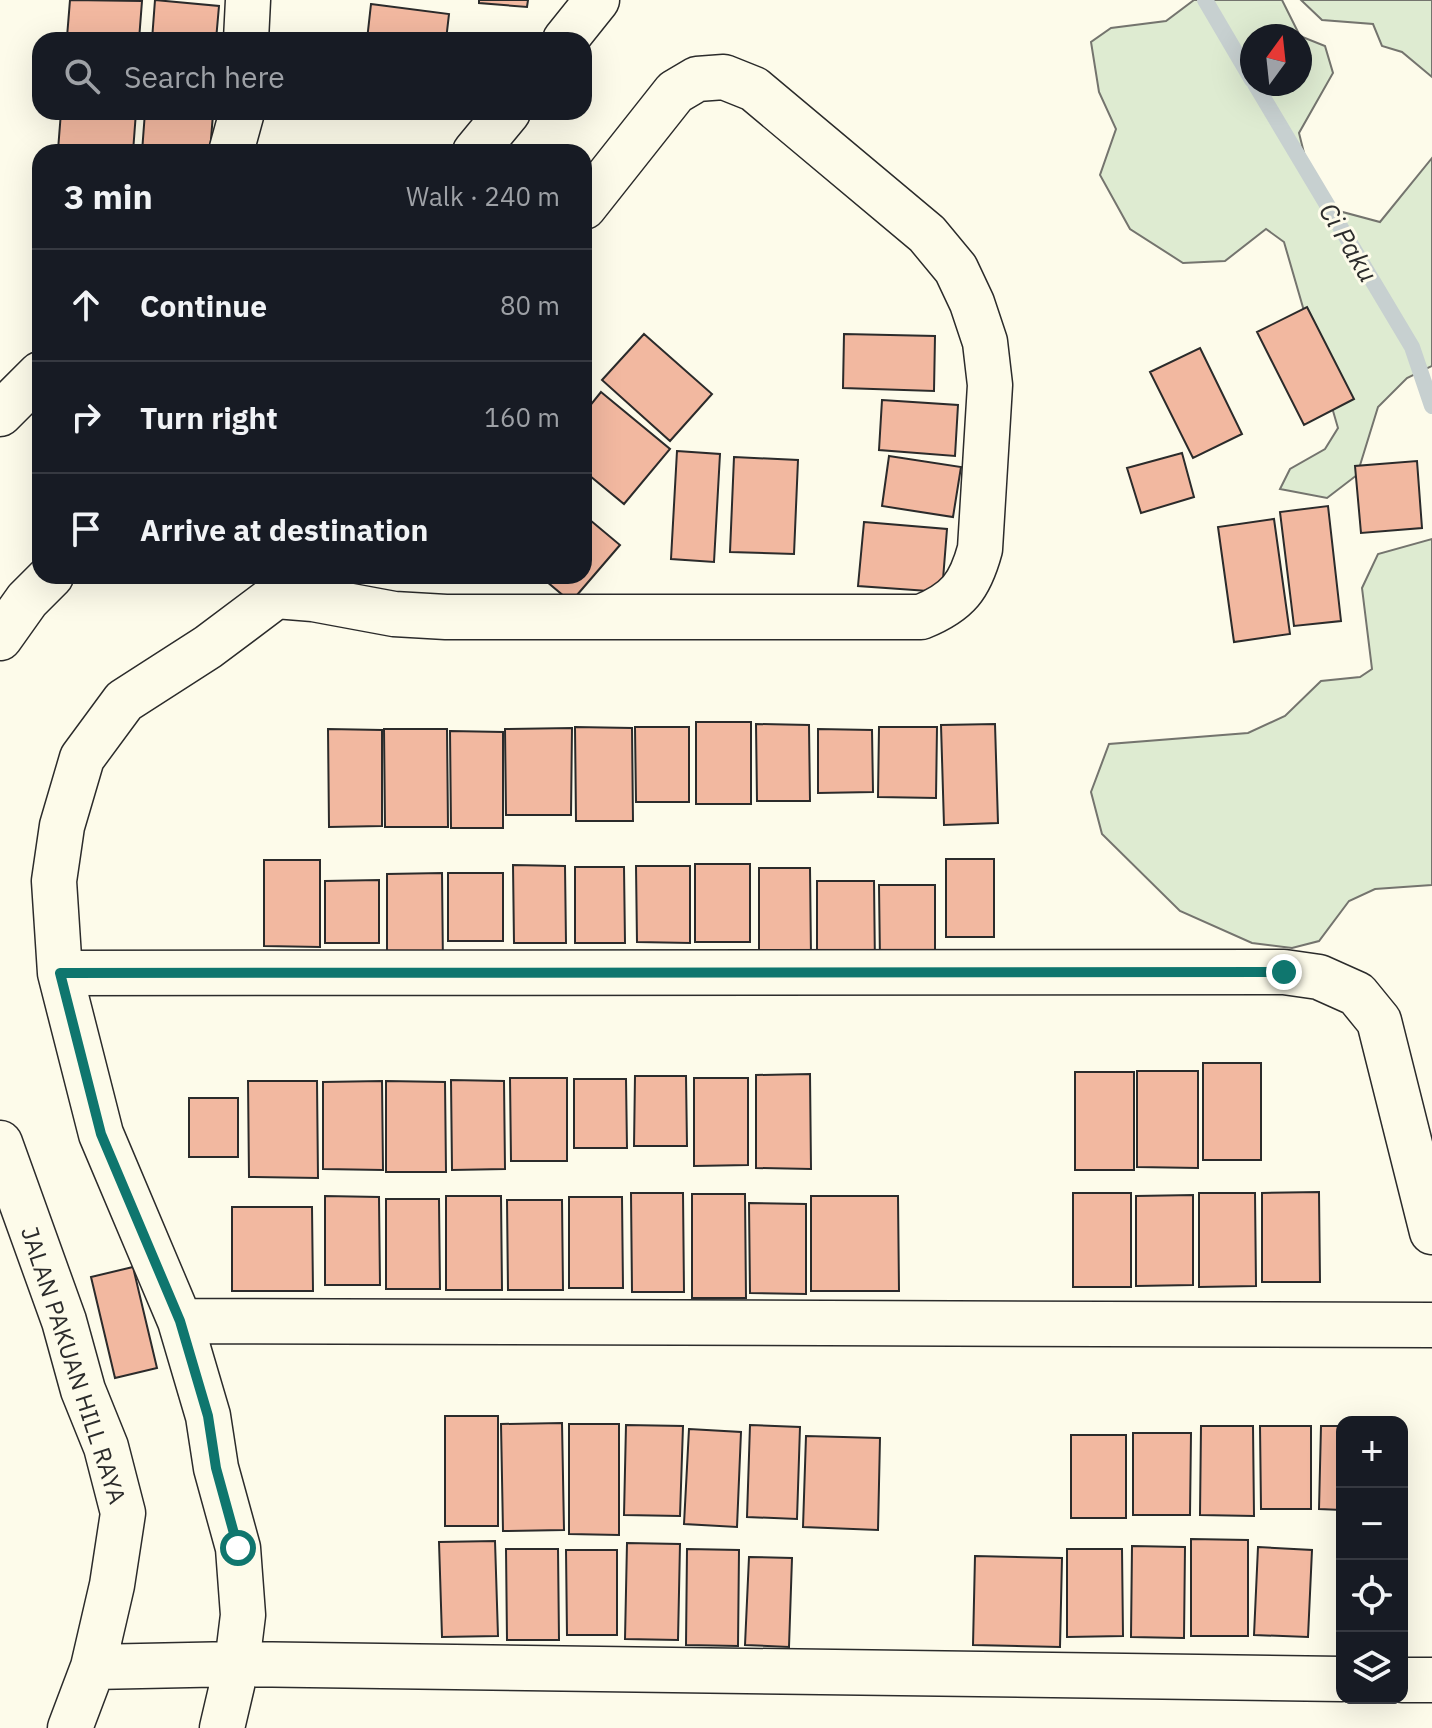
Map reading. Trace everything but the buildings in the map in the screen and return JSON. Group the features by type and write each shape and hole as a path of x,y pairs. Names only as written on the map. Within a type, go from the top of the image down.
{"street":[{"path":"246,32 248,0"},
{"path":"571,32 597,0"},
{"path":"222,1728 237,1664 243,1615 238,1548 216,1468 208,1416 180,1321 101,1134 60,973 54,881 62,826 82,758 124,701 208,647 284,586 313,599 394,614 446,617 921,617 944,608 959,593 973,573 980,549 990,385 985,342 956,269 927,234 754,89 724,77 697,79 675,92 592,197"},
{"path":"233,144 240,120"},
{"path":"482,144 501,120"},
{"path":"0,414 32,382"},
{"path":"0,638 27,600 43,584"},
{"path":"60,973 1284,972 1319,977 1357,994 1379,1021 1432,1232"},
{"name":"JALAN PAKUAN HILL RAYA","path":"0,1143 64,1321 83,1390 106,1447 123,1513 112,1585 93,1667 70,1728"},
{"path":"180,1321 1432,1325"},
{"path":"93,1667 237,1664 1336,1679"},
{"path":"1408,1680 1432,1680"}],"green space":[{"path":"1194,0 1282,0 1294,24 1240,24 1240,96 1312,96 1312,41 1325,46 1333,73 1299,133 1309,173 1339,211 1380,222 1432,158 1432,366 1407,378 1378,407 1357,475 1327,498 1280,489 1290,469 1325,449 1338,428 1284,242 1266,229 1225,261 1183,263 1130,229 1100,175 1116,129 1099,92 1091,42 1111,28 1166,21"},
{"path":"1301,0 1432,0 1432,77 1402,52 1382,46 1373,24 1322,20"},
{"path":"1432,539 1432,885 1375,889 1349,901 1319,941 1292,948 1252,943 1180,911 1102,834 1091,792 1109,744 1248,733 1285,716 1321,681 1360,677 1372,669 1362,588 1378,554"}],"waterway":[{"name":"Ci Paku","path":"1205,0 1240,60"},
{"name":"Ci Paku","path":"1262,96 1412,347 1432,406"}],"route":[{"path":"238,1548 216,1468 208,1416 180,1321 101,1134 60,973 1284,972"}]}
